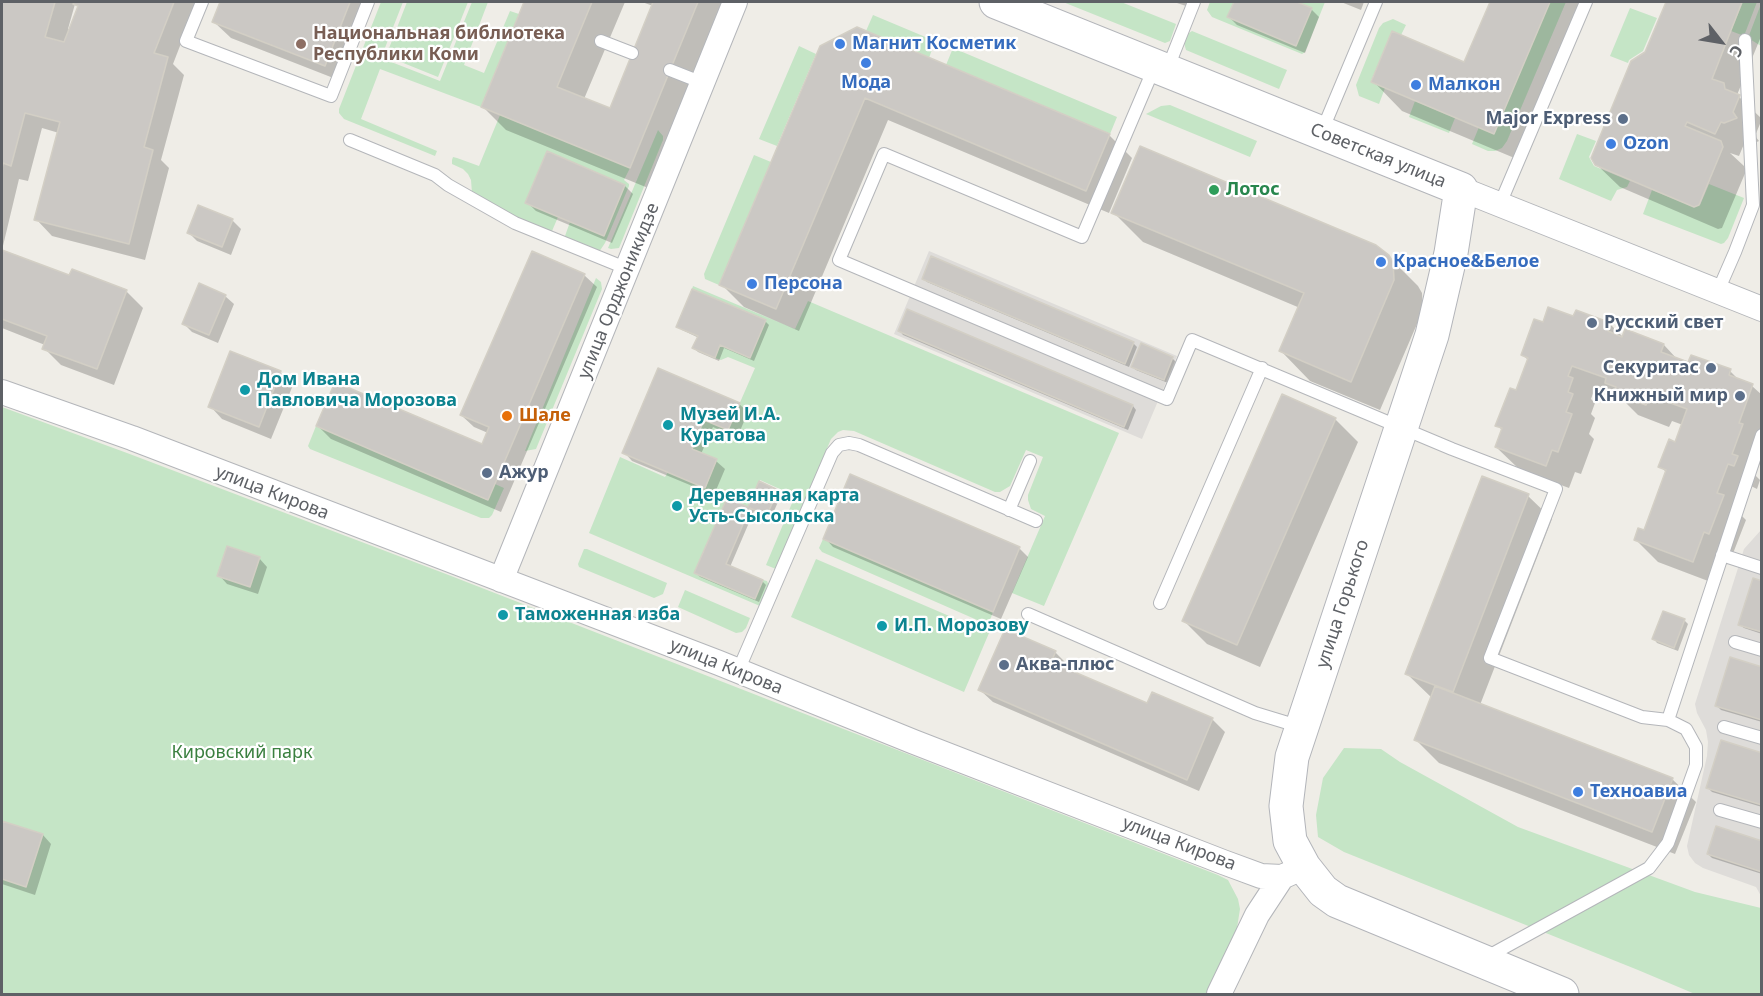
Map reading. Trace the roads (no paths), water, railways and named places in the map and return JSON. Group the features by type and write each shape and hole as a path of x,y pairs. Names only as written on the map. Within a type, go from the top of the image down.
{"street":[{"name":"улица Орджоникидзе","path":"501,580 735,2"},
{"name":"Советская улица","path":"996,2 1761,309"},
{"name":"улица Горького","path":"1293,872 1286,806 1292,757 1432,335 1451,253 1461,189"},
{"name":"улица Кирова","path":"2,392 132,438 738,671 1223,862 1261,876 1293,872"},
{"path":"1219,994 1257,915 1293,872 1337,900 1562,994"}],"lane":[{"path":"202,2 186,41 331,96 369,2"},
{"path":"1194,2 1082,237 884,154 839,260 1167,399 1192,340 1402,428 1556,489 1490,658 1642,717 1668,720 1686,729 1696,747 1696,765 1668,843 1649,868 1481,960"},
{"path":"1321,133 1376,2"},
{"path":"1500,204 1586,2"},
{"path":"1718,291 1736,252 1753,205 1745,40"},
{"path":"601,41 632,53"},
{"path":"670,69 703,83"},
{"path":"350,140 435,175 448,185 515,223 628,269"},
{"path":"1160,603 1262,369"},
{"path":"1668,720 1761,435"},
{"path":"738,671 832,453 839,445 849,443 859,445 1036,521"},
{"path":"1009,510 1030,460"},
{"path":"1722,555 1761,568"},
{"path":"1028,614 1255,713 1302,728"},
{"path":"1735,642 1761,650"},
{"path":"1724,727 1761,738"},
{"path":"1720,810 1761,822"}],"place":[{"name":"Национальная библиотека Республики Коми","path":"301,44"},
{"name":"Магнит Косметик","path":"840,44"},
{"name":"Мода","path":"866,63"},
{"name":"Малкон","path":"1416,85"},
{"name":"Major Express","path":"1623,119"},
{"name":"Ozon","path":"1611,144"},
{"name":"Лотос","path":"1214,190"},
{"name":"Красное&Белое","path":"1381,262"},
{"name":"Персона","path":"752,284"},
{"name":"Русский свет","path":"1592,323"},
{"name":"Секуритас","path":"1711,368"},
{"name":"Дом Ивана Павловича Морозова","path":"245,390"},
{"name":"Книжный мир","path":"1740,396"},
{"name":"Шале","path":"507,416"},
{"name":"Музей И.А. Куратова","path":"668,425"},
{"name":"Ажур","path":"487,473"},
{"name":"Деревянная карта Усть-Сысольска","path":"677,506"},
{"name":"Таможенная изба","path":"503,615"},
{"name":"И.П. Морозову","path":"882,626"},
{"name":"Аква-плюс","path":"1004,665"},
{"name":"Техноавиа","path":"1578,792"}],"park label":[{"name":"Кировский парк","path":"242,753"}]}
